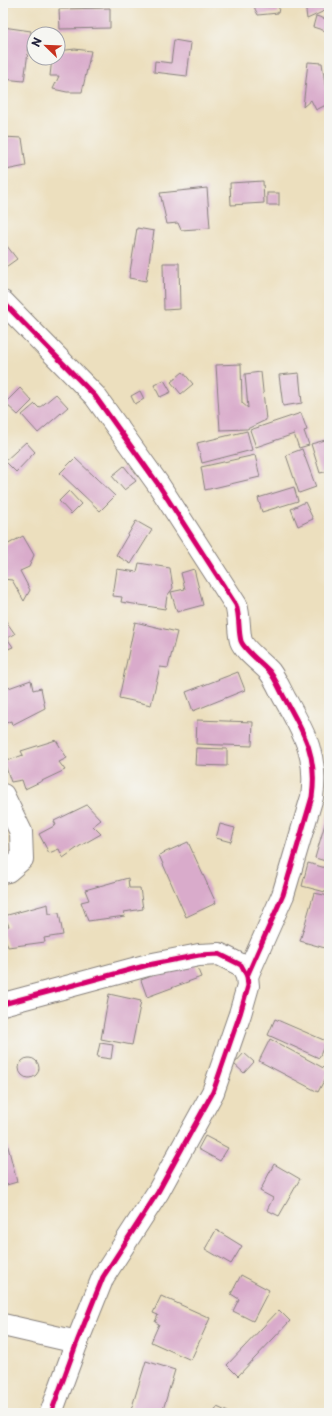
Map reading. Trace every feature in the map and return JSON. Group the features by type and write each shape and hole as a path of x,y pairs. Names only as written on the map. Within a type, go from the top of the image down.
{"street":[{"path":"3,302 95,396 158,484 236,605 239,615 241,641 271,673 295,717 310,749 314,784 312,797 283,895 247,976"},
{"path":"3,795 21,832 22,859 3,872"},
{"path":"229,959 260,949"},
{"path":"3,1004 148,965 199,955 219,954 241,965 247,976 248,986 240,1014 213,1092 158,1192 103,1277 51,1413"},
{"path":"3,1325 77,1342"}],"building":[{"path":"254,3 280,3 278,13 258,15"},
{"path":"305,3 327,3 329,9 307,19"},
{"path":"110,8 110,28 66,29 66,26 60,26 59,9"},
{"path":"316,16 329,20 329,32 313,27"},
{"path":"3,27 26,30 26,66 24,81 3,79"},
{"path":"174,40 191,43 187,76 154,72 155,61 171,63"},
{"path":"75,49 91,51 82,92 67,92 53,89 59,76 50,76 51,66 66,66 66,50"},
{"path":"308,62 322,63 328,104 316,110 311,100 303,107"},
{"path":"3,137 22,138 26,166 6,170 3,169"},
{"path":"263,181 264,203 231,205 230,183"},
{"path":"207,188 210,228 181,230 178,223 167,224 160,193"},
{"path":"267,193 279,193 279,205 267,205"},
{"path":"137,228 154,231 146,281 129,278"},
{"path":"3,241 17,259 3,269"},
{"path":"163,263 179,263 180,309 164,310"},
{"path":"241,364 242,403 248,408 245,374 261,372 266,420 247,429 220,430 216,365"},
{"path":"183,372 193,384 181,394 171,382"},
{"path":"299,373 302,403 283,406 279,375"},
{"path":"164,380 171,392 160,397 154,385"},
{"path":"20,388 32,401 18,415 5,403"},
{"path":"140,391 144,399 135,404 131,396"},
{"path":"56,394 68,407 38,433 22,415 35,404 39,408"},
{"path":"301,413 307,430 304,431 309,445 299,448 294,434 256,447 250,430"},
{"path":"247,431 252,450 202,463 197,443"},
{"path":"329,439 329,471 320,473 311,444"},
{"path":"26,442 35,452 16,472 5,461"},
{"path":"302,449 316,487 299,493 286,455"},
{"path":"255,455 260,477 205,490 201,467"},
{"path":"75,458 115,496 100,511 60,473"},
{"path":"124,466 136,481 124,490 112,476"},
{"path":"294,487 298,501 262,512 258,498"},
{"path":"69,491 81,504 71,514 59,501"},
{"path":"305,502 313,519 298,526 291,509"},
{"path":"136,521 152,530 131,564 116,555"},
{"path":"23,536 34,555 29,567 20,571 30,590 24,601 12,580 3,579 3,547"},
{"path":"139,563 170,568 173,588 167,596 165,609 121,602 122,597 113,596 117,569 137,572"},
{"path":"194,569 203,605 177,612 171,592 185,589 181,573"},
{"path":"3,617 15,634 7,638 13,647 3,651"},
{"path":"135,622 177,632 168,668 160,667 151,705 119,698"},
{"path":"238,672 245,690 193,711 186,692"},
{"path":"31,680 33,690 41,688 45,708 12,725 11,721 3,724 3,690"},
{"path":"197,720 253,722 252,746 196,744"},
{"path":"56,740 67,758 59,762 65,770 25,789 22,780 11,782 4,762 23,755 21,751"},
{"path":"196,748 227,749 227,766 195,765"},
{"path":"87,805 101,820 93,826 101,834 63,858 59,849 49,853 39,834 56,825 54,821"},
{"path":"329,810 329,862 315,858"},
{"path":"220,824 235,828 231,842 216,838"},
{"path":"188,842 216,903 186,917 159,855"},
{"path":"308,863 329,869 329,893 302,886"},
{"path":"128,878 129,888 140,888 143,909 124,912 125,916 88,921 81,902 89,900 85,890"},
{"path":"314,893 329,896 329,935 325,948 300,941"},
{"path":"48,904 49,914 59,913 63,935 44,938 45,942 8,947 3,934 3,927 9,926 4,916"},
{"path":"194,960 201,977 147,997 141,980"},
{"path":"109,994 141,1001 132,1045 101,1039"},
{"path":"275,1019 326,1041 319,1058 268,1035"},
{"path":"270,1039 329,1071 318,1092 259,1061"},
{"path":"100,1043 113,1045 111,1059 97,1057"},
{"path":"244,1053 254,1062 244,1073 234,1064"},
{"path":"25,1058 33,1058 39,1064 39,1072 33,1078 25,1078 19,1072 19,1064"},
{"path":"3,1131 17,1182 3,1186"},
{"path":"205,1136 228,1148 220,1161 198,1149"},
{"path":"274,1164 300,1179 279,1216 267,1210 273,1198 260,1191"},
{"path":"216,1230 242,1246 231,1264 205,1249"},
{"path":"241,1275 269,1290 253,1321 233,1311 239,1299 231,1294"},
{"path":"161,1296 210,1318 191,1360 151,1342 159,1324 155,1322 158,1315 153,1313"},
{"path":"279,1310 290,1321 238,1376 227,1365"},
{"path":"146,1361 175,1370 162,1413 142,1413 131,1410"},
{"path":"217,1407 228,1412 214,1413"}],"cycle path":[{"path":"3,302 95,396 158,484 236,605 240,637 243,645 272,675 308,745 313,769 312,797 283,895 247,976"},
{"path":"3,1004 148,965 199,955 219,954 241,965 247,976 248,986 240,1014 213,1092 158,1192 103,1277 51,1413"}]}
